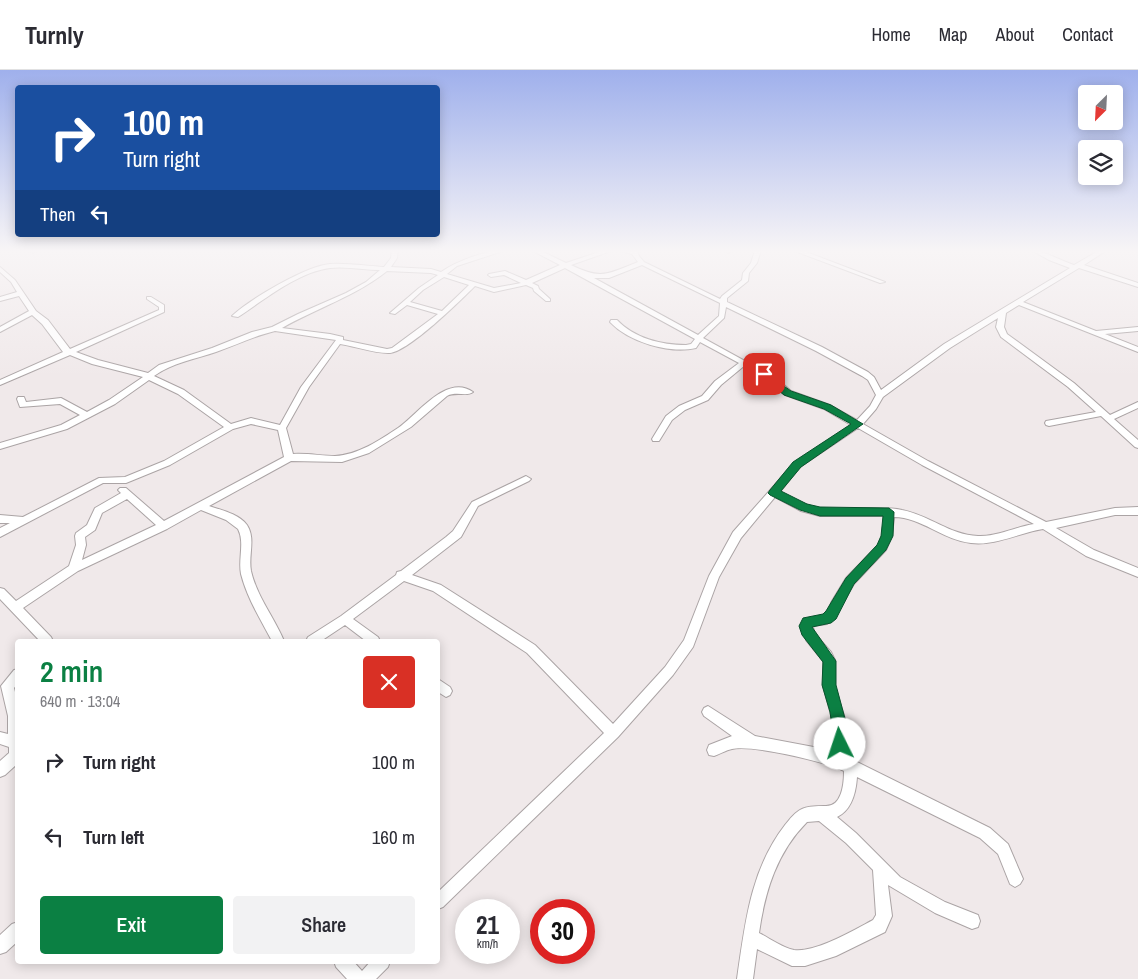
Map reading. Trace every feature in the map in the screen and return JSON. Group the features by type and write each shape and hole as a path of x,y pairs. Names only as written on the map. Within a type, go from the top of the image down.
{"street":[{"path":"236,316 272,292"},
{"path":"0,446 50,432 86,415 118,397 162,366 275,329 300,315 349,292"},
{"path":"393,313 417,292"},
{"path":"275,329 330,336 339,338 340,341 387,351 394,350 443,313 465,292"},
{"path":"539,292 548,300"},
{"path":"614,292 744,363 773,380 788,393 827,407 925,463 1017,509 1090,553 1138,573"},
{"path":"702,292 865,374 871,379 880,395"},
{"path":"614,322 627,333 664,345 688,348 701,339 706,330 722,317 721,311 726,295 729,292"},
{"path":"440,900 613,733 678,661 688,644 722,560 745,524 774,493 797,464 858,424 873,407 880,395 947,346 1034,292"},
{"path":"0,298 21,293 33,312 45,322 67,352 95,362 148,376 181,392 230,426"},
{"path":"0,383 162,311 162,306 149,298"},
{"path":"1017,302 1138,350"},
{"path":"406,303 443,313"},
{"path":"0,330 33,312"},
{"path":"1002,312 1000,327 1004,336 1071,385 1138,445"},
{"path":"1097,334 1138,329"},
{"path":"289,458 282,428 305,387 340,341"},
{"path":"656,439 669,418 682,408 704,398 718,383 744,363"},
{"path":"14,608 74,568 163,526 289,458 340,459 350,457 380,443 408,425 448,391 469,392"},
{"path":"21,399 23,405 61,401 86,415"},
{"path":"1049,423 1106,416 1138,405"},
{"path":"0,533 102,480 126,480 167,463 230,426 251,421 282,428"},
{"path":"315,639 345,619 457,534 475,504 526,479"},
{"path":"113,481 163,526"},
{"path":"774,493 804,508 820,512 889,512 912,515 967,540 996,539 1025,529 1109,512 1138,510"},
{"path":"74,568 81,545 80,536 91,527 98,511 127,494"},
{"path":"201,506 236,521 245,530 247,538 244,560 246,572 253,592 277,639"},
{"path":"744,979 759,892 772,862 788,833 804,815 820,812 829,813 841,807 846,797 851,777 850,766 840,744 841,730 838,712 829,685 830,661 818,643 806,631 806,626 808,622 827,619 832,615 836,604 850,581 882,547 887,536 889,512"},
{"path":"0,519 23,520"},
{"path":"401,576 436,588 531,650 613,733"},
{"path":"0,592 45,639"},
{"path":"345,619 371,639"},
{"path":"0,690 14,677"},
{"path":"14,677 7,686 13,705 15,737"},
{"path":"708,712 737,732 758,743"},
{"path":"0,738 15,752"},
{"path":"714,750 738,740 819,755 850,766 985,833 1003,849 1014,879"},
{"path":"0,770 15,754"},
{"path":"820,812 851,838 895,882 940,908 972,921"},
{"path":"752,938 788,956 805,958 830,950 879,926 884,916 880,867"},
{"path":"0,946 15,933"},
{"path":"345,964 358,979"},
{"path":"366,979 379,964"}],"route":[{"path":"764,374 788,393 827,407 858,424 797,464 774,493 804,508 820,512 889,512 887,536 882,547 850,581 836,604 832,615 827,619 808,622 806,626 806,631 818,643 830,661 828,677 838,712 841,730 840,744"}]}
